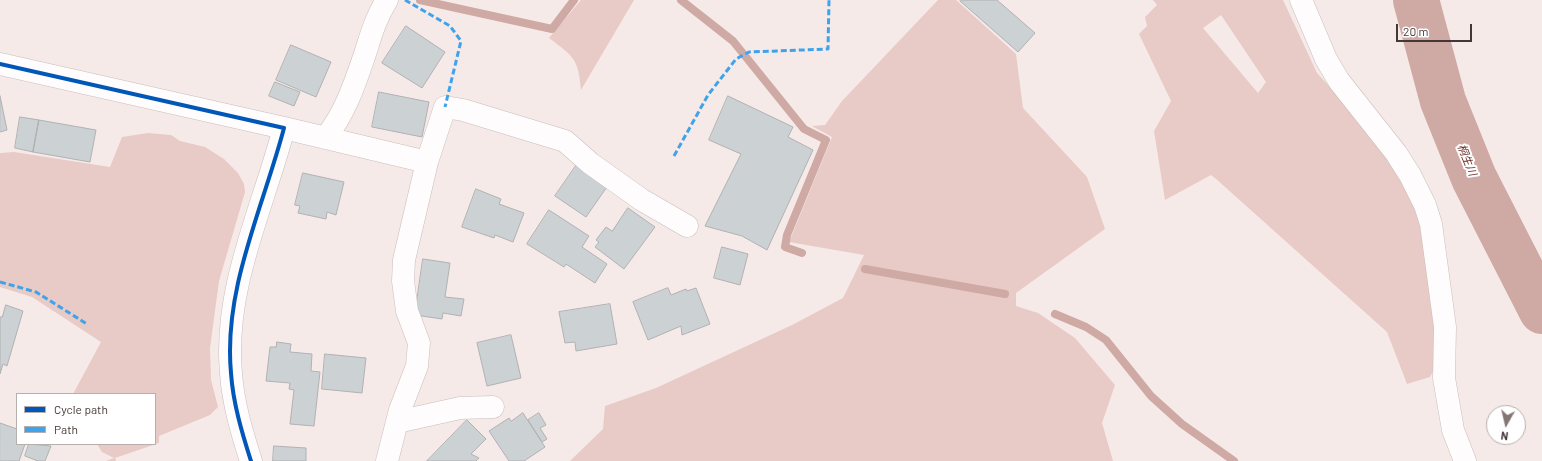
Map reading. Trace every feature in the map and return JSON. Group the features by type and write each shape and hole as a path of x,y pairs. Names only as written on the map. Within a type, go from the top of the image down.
{"street":[{"path":"325,138 337,123 358,75 380,11 387,0"},
{"path":"1301,0 1326,58 1339,81 1396,153 1413,180 1425,205 1431,224 1445,327 1444,378 1453,430 1465,461"},
{"path":"0,64 427,162"},
{"path":"387,461 397,422 417,366 419,343 407,311 403,282 404,260 427,162 445,107 463,110 565,142 642,200 687,226"},
{"path":"251,461 243,436 230,373 230,342 233,308 241,269 284,128"},
{"path":"397,422 460,408 493,407"}],"shaded area":[{"path":"581,0 634,0 581,90 578,71 573,59 549,38"},
{"path":"938,0 956,0 1016,54 1023,108 1087,177 1105,229 1016,293 1016,306 1038,313 1075,338 1115,385 1102,423 1113,461 570,461 603,429 605,406 656,388 792,325 843,298 864,255 789,242 832,137 812,126 825,125 842,101"},
{"path":"1153,0 1283,0 1317,73 1362,122 1407,185 1429,246 1437,364 1430,377 1407,384 1387,332 1211,175 1165,200 1154,131 1171,101 1139,34 1147,26 1145,17 1157,5","holes":["1221,15 1266,82 1258,93 1203,28"]},
{"path":"148,133 171,135 180,141 205,147 224,159 238,173 244,184 245,192 219,281 210,348 211,380 218,407 210,415 159,436 159,443 156,444 156,393 74,393 101,342 32,297 0,287 0,153 14,152 110,167 122,137"},
{"path":"98,445 153,445 115,458 116,461 106,461 114,458 102,452"}],"building":[{"path":"997,0 1035,33 1018,52 960,1"},
{"path":"406,26 445,52 422,88 382,63"},
{"path":"291,45 331,62 316,97 276,80"},
{"path":"275,82 300,92 294,106 269,96"},
{"path":"379,92 429,102 422,137 372,127"},
{"path":"0,96 7,130 0,132"},
{"path":"728,96 793,127 788,137 813,150 767,250 742,236 705,226 741,154 709,140"},
{"path":"20,117 39,120 33,152 15,148"},
{"path":"39,120 96,130 90,162 33,152"},
{"path":"578,163 609,184 586,217 555,196"},
{"path":"303,173 344,182 336,215 327,212 326,219 298,213 300,206 295,205"},
{"path":"476,189 501,199 499,204 524,213 513,242 495,235 494,238 462,227"},
{"path":"628,208 655,227 624,269 595,247 599,242 596,240 606,227 612,231"},
{"path":"549,210 589,236 582,247 607,264 595,283 566,264 564,267 527,244"},
{"path":"722,247 748,254 740,285 714,278"},
{"path":"423,259 450,263 445,297 464,299 461,316 443,313 442,319 415,315"},
{"path":"668,288 671,295 686,289 687,291 696,288 710,324 682,335 681,326 648,340 633,302"},
{"path":"610,304 617,344 576,351 575,342 565,343 559,312"},
{"path":"6,305 23,311 7,366 3,364 0,374 0,317 2,317"},
{"path":"511,335 521,378 487,386 477,343"},
{"path":"277,342 291,344 290,352 312,354 311,371 320,372 314,426 290,424 294,390 289,389 290,383 266,381 270,347 276,347"},
{"path":"325,354 366,358 362,393 322,389"},
{"path":"523,413 545,447 524,461 509,461 489,431 509,418 511,421"},
{"path":"539,413 546,425 540,428 547,439 542,442 528,420"},
{"path":"467,420 486,439 471,454 479,458 476,461 427,461"},
{"path":"0,423 16,429 16,445 25,445 19,461 0,461"},
{"path":"29,445 51,446 45,461 38,461 25,456"},
{"path":"274,446 306,448 306,461 273,461"}],"waterway":[{"path":"420,0 552,29 574,0"},
{"path":"681,0 733,41 804,129 826,140 787,235 785,247 802,253"},
{"name":"桐生川","path":"1416,0 1443,101 1474,178 1542,311"},
{"path":"865,269 1005,294"},
{"path":"1055,314 1086,327 1106,340 1151,396 1182,424 1234,461"}],"marked path":[{"path":"405,0 450,26 461,41 445,107"},
{"path":"674,156 708,95 736,59 749,52 828,49 829,0"},
{"path":"0,282 36,292 87,324"}],"cycle path":[{"path":"0,64 284,128 247,249 233,311 230,342 232,384 238,418 251,461"}]}
